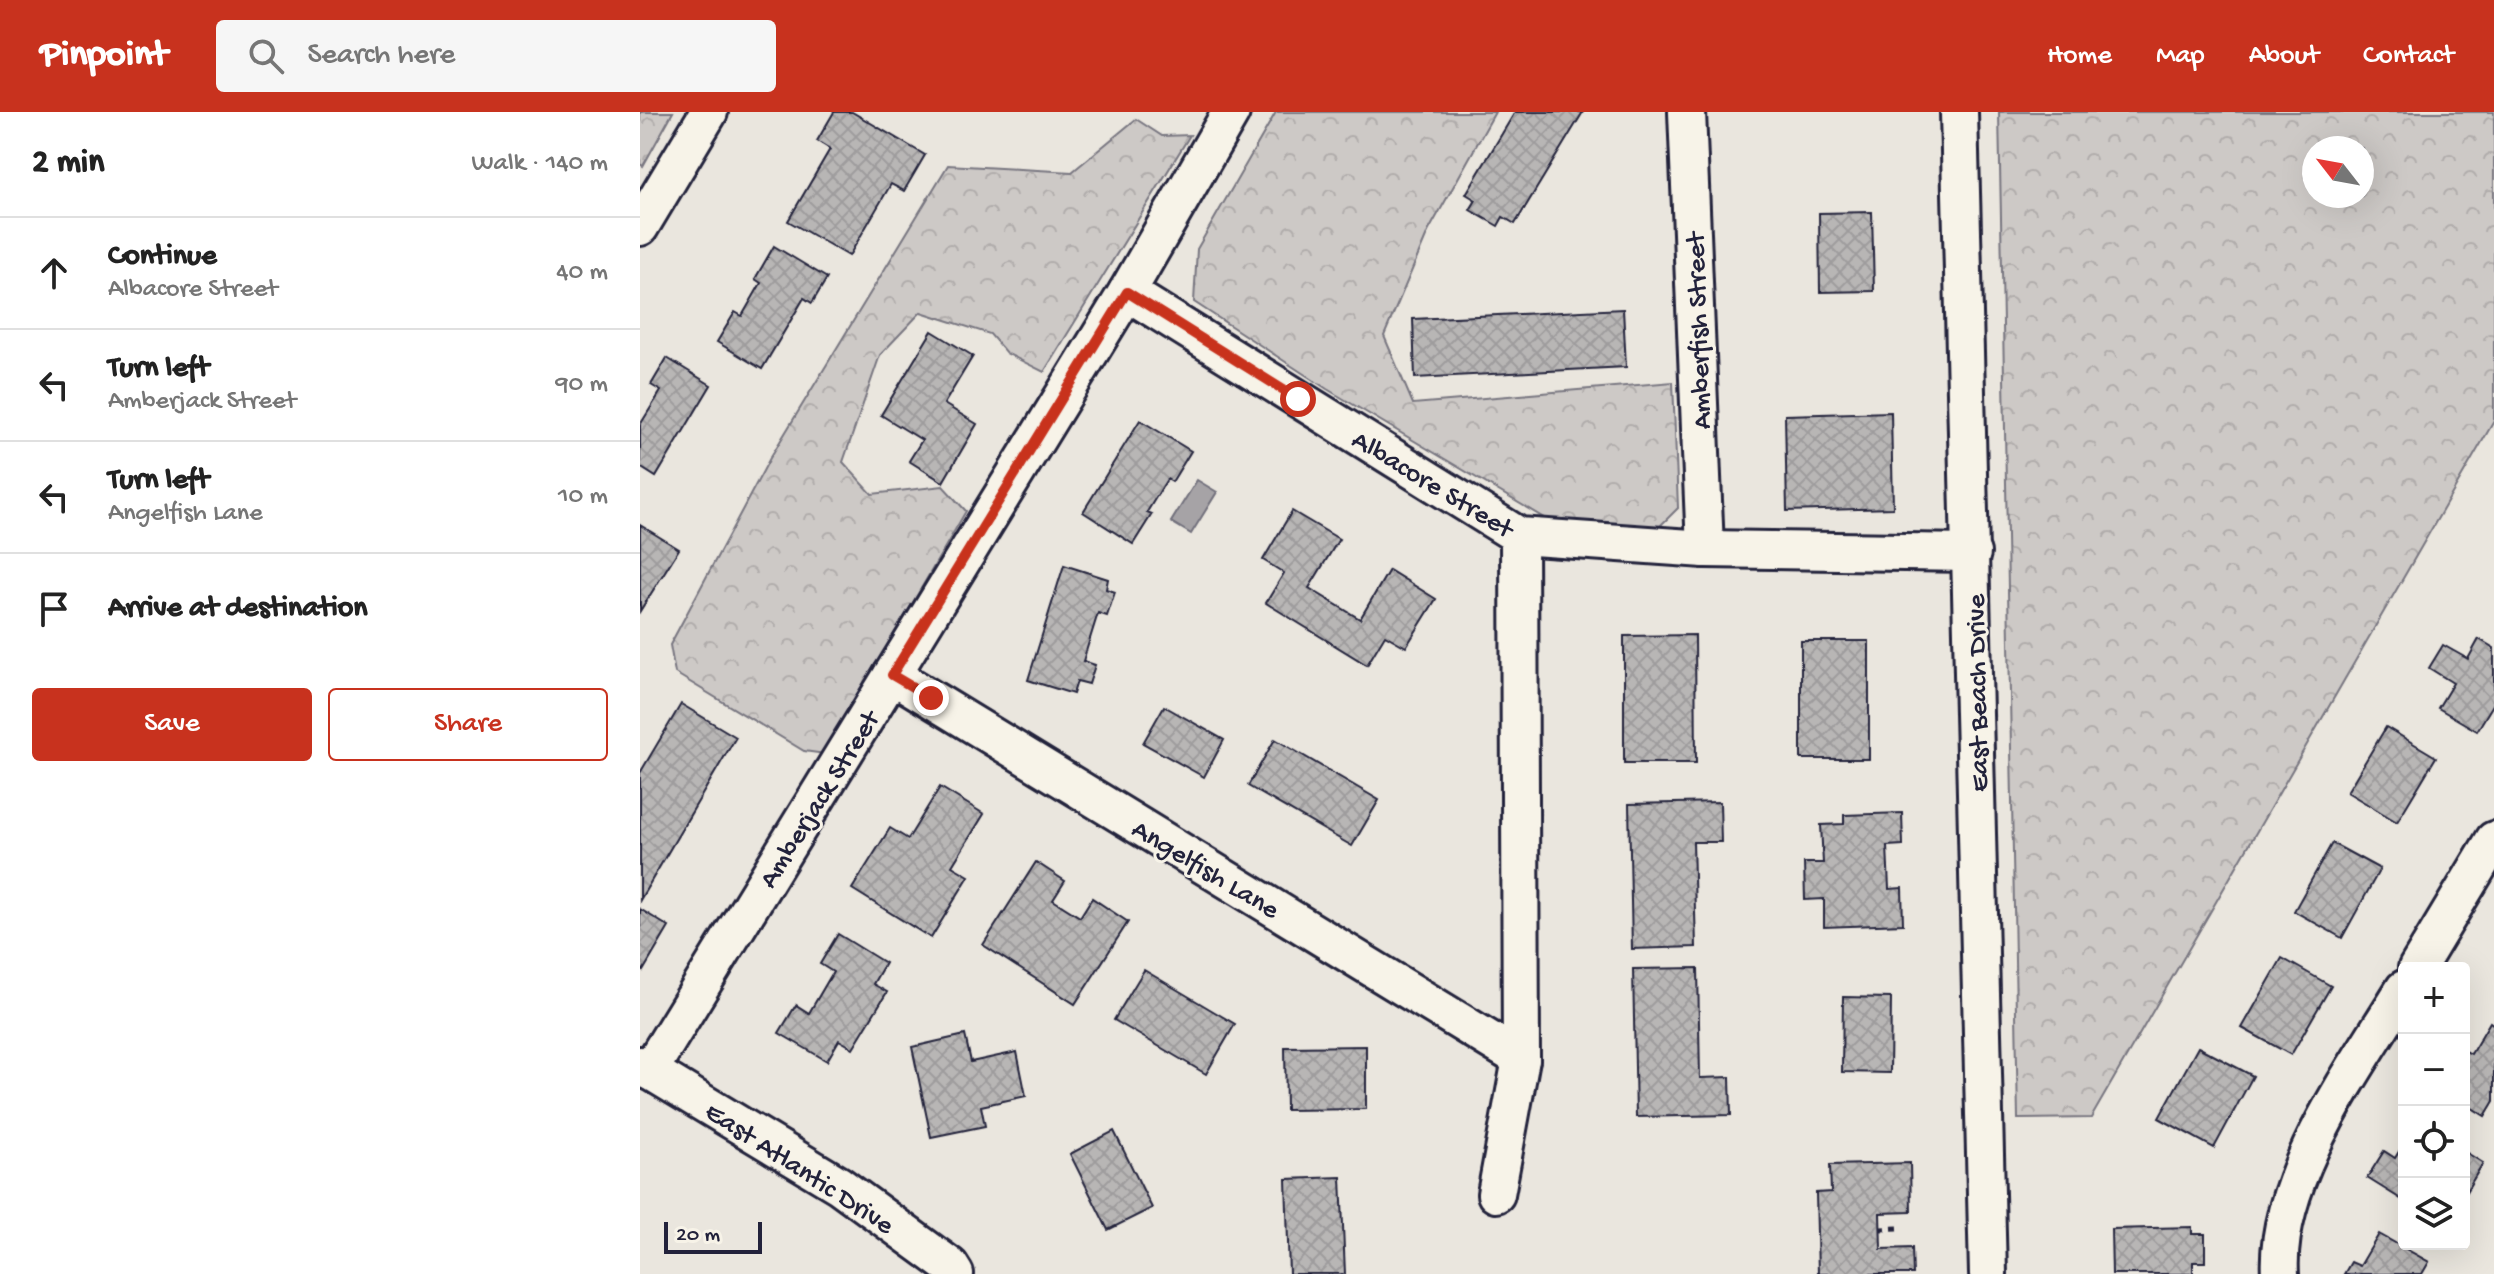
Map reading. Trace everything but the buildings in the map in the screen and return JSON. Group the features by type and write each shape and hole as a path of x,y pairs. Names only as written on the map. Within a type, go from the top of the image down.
{"street":[{"path":"640,227 709,112"},
{"name":"Amberjack Street","path":"645,1068 892,675 1127,292 1231,112"},
{"name":"Amberfish Street","path":"1687,112 1705,549"},
{"name":"East Beach Drive","path":"1959,112 1988,1274"},
{"name":"Albacore Street","path":"1127,292 1519,536 1705,549 1972,553"},
{"path":"1496,1194 1521,1059 1519,536"},
{"name":"Angelfish Lane","path":"892,675 1521,1059"},
{"path":"2421,962 2494,840"},
{"path":"2280,1274 2279,1254 2300,1169 2398,999"},
{"name":"East Atlantic Drive","path":"645,1068 839,1185 950,1266 955,1274"}],"path":[{"path":"1880,1229 1899,1228"}],"green space":[{"path":"640,112 673,112 643,166 640,164"},
{"path":"1276,112 1495,112 1428,232 1384,336 1413,404 1673,382 1678,508 1649,537 1544,518 1327,389 1194,302 1197,249"},
{"path":"1999,112 2494,112 2494,421 2091,1118 2018,1119"},
{"path":"1136,119 1162,136 1190,135 1044,372 1006,353 990,334 921,312 880,355 843,462 872,494 943,486 966,511 825,754 804,751 675,673 670,645 770,458 948,165 1072,172"}],"shaded area":[{"path":"1197,480 1217,492 1191,534 1171,522"}],"route":[{"path":"931,698 892,675 1127,292 1298,399"}]}
